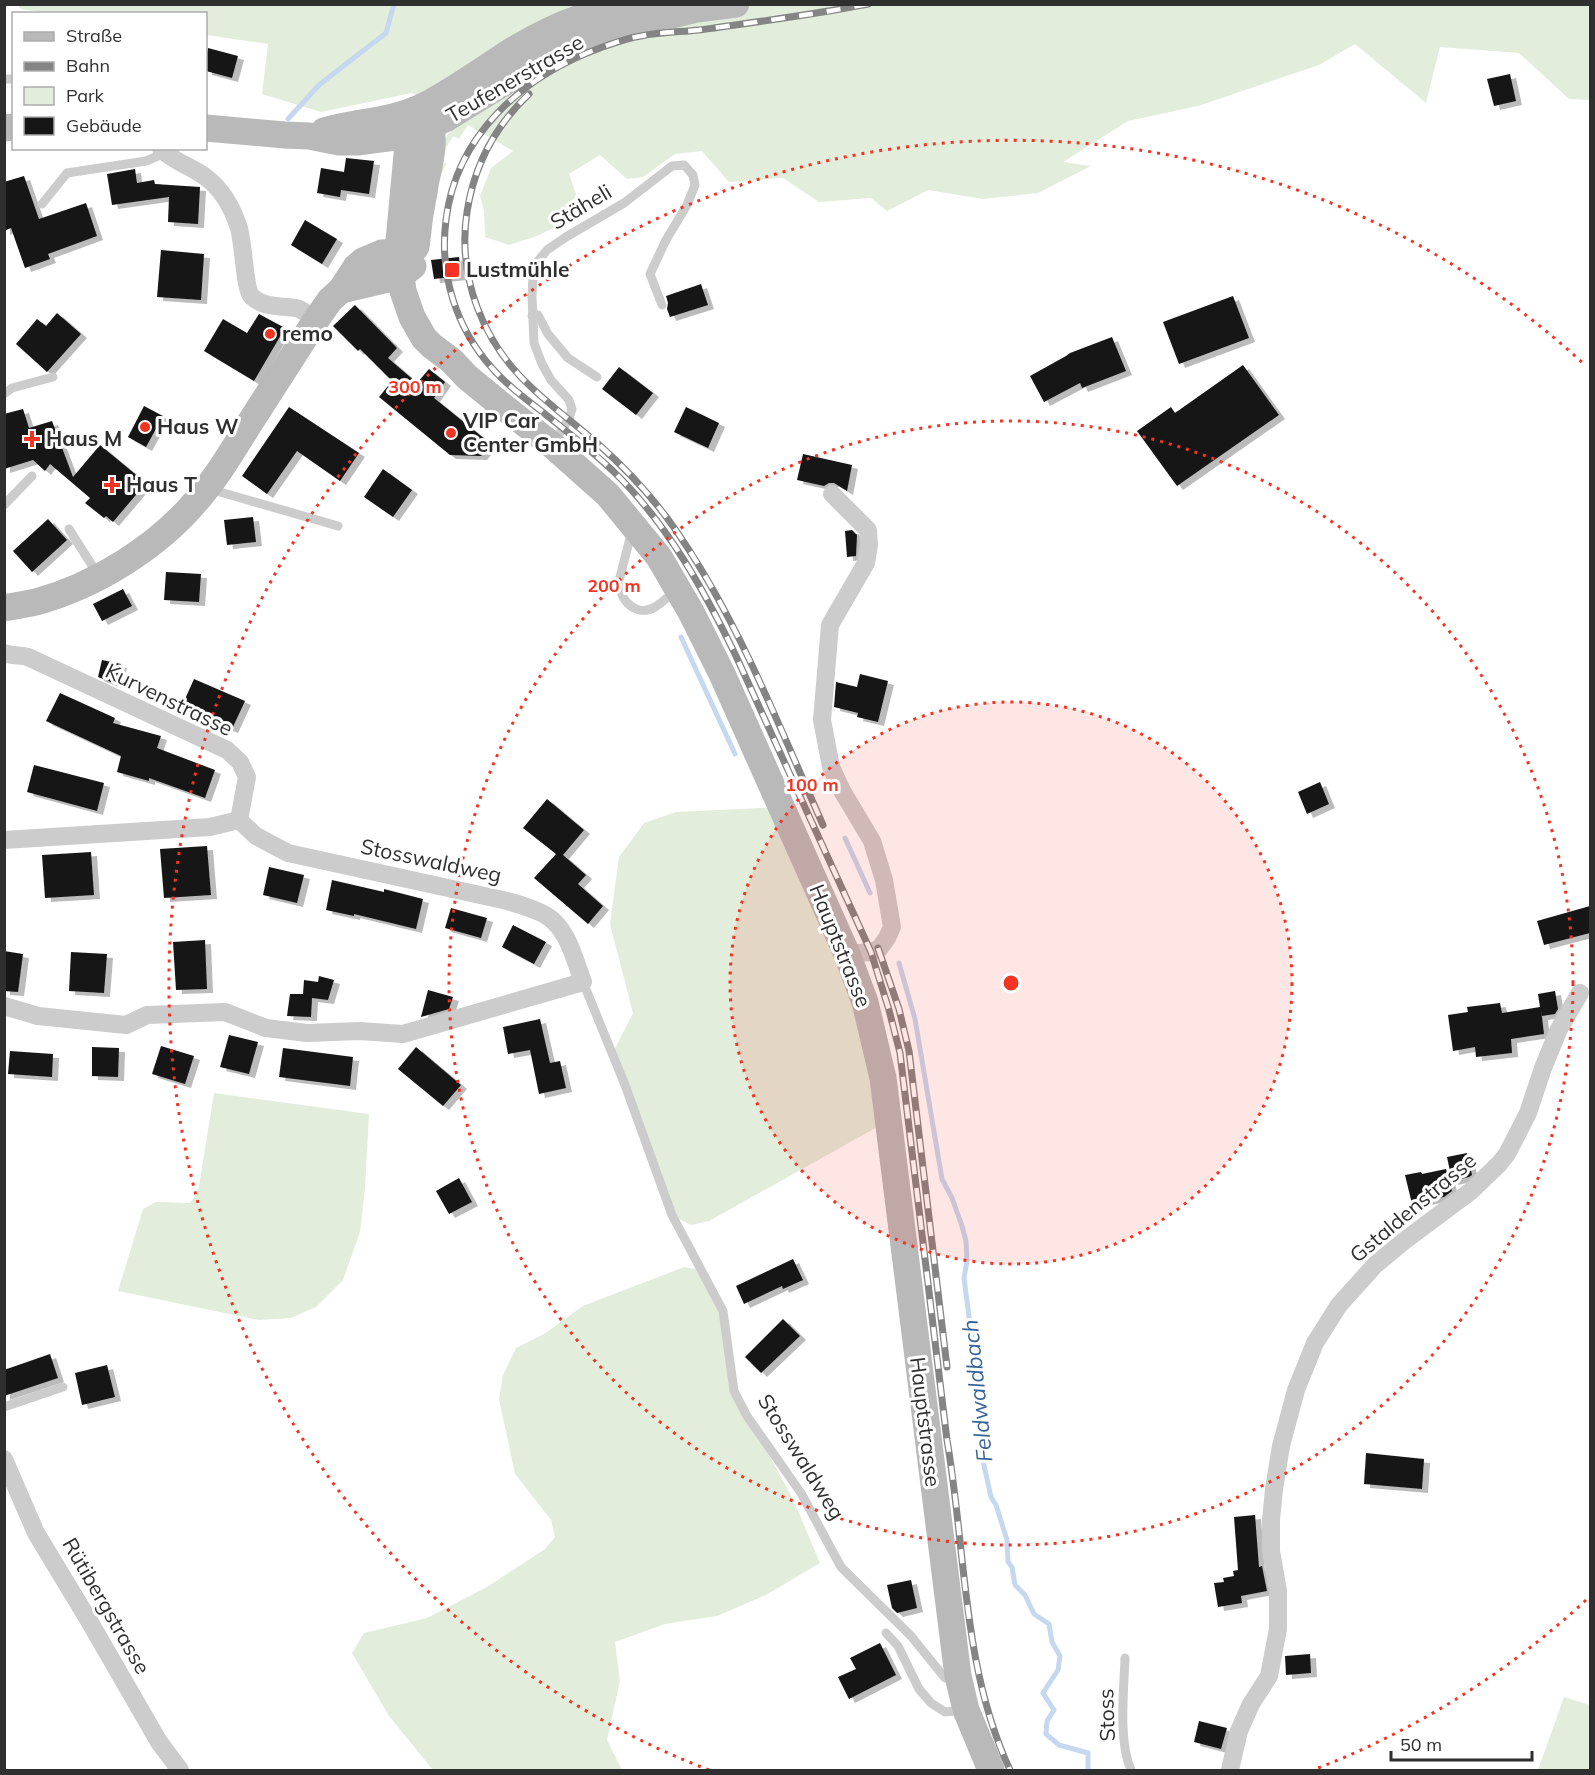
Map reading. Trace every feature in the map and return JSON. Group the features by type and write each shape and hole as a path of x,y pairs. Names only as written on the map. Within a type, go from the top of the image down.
{"street":[{"name":"Teufenerstrasse","path":"207,128 309,136 345,125 418,123 442,96 561,24 601,10 645,5 697,9 736,4"},
{"path":"4,608 57,595 99,576 114,569 158,538 209,485 316,320 330,300 341,290 356,267 363,261 382,253 405,264 418,123"},
{"path":"163,150 169,157 208,178 225,197 239,227 250,295 261,303 289,309 298,308 316,320"},
{"name":"Hauptstrasse","path":"405,264 407,304 424,338 484,392 552,445 608,495 659,557 722,674 847,954 865,1002 883,1078 958,1676 966,1710 991,1770"},
{"path":"832,494 868,530 869,544 866,563 830,626 822,720 831,767 841,789 872,841 884,880 892,927 888,938 879,949 847,954"},
{"name":"Kurvenstrasse","path":"4,653 28,657 227,750 240,762 247,777 239,820"},
{"path":"4,840 210,827 239,820"},
{"name":"Stosswaldweg","path":"239,820 256,836 288,853 503,900 549,917 563,932 583,982"},
{"path":"4,1006 38,1016 126,1025 147,1015 225,1012 266,1028 307,1033 359,1031 403,1034 583,982"},
{"name":"Gstaldenstrasse","path":"1230,1770 1239,1731 1251,1704 1269,1676 1278,1629 1278,1591 1271,1551 1274,1489 1281,1446 1296,1390 1315,1342 1339,1305 1375,1265 1471,1191 1507,1154 1528,1113 1559,1029 1580,993"},
{"name":"Rütibergstrasse","path":"4,1458 36,1533 159,1742 180,1770"}],"lane":[{"path":"42,204 67,173 146,161 163,150"},
{"name":"Stäheli","path":"552,445 572,414 572,405 551,380 534,343 533,274 538,261 547,250 624,203 672,166 684,165 693,175 695,185 687,205 666,240 650,274 662,305"},
{"path":"532,316 538,315 548,334 568,358 597,377"},
{"path":"4,394 12,387 53,377"},
{"path":"4,505 32,476"},
{"path":"209,485 220,492 338,525"},
{"path":"634,525 619,581 623,599 632,607 649,610 655,608 677,589"},
{"path":"69,529 99,576"},
{"name":"Stosswaldweg","path":"583,982 625,1085 672,1215 723,1311 734,1391 747,1416 801,1492 842,1567 910,1636 945,1678 958,1676"},
{"path":"4,1407 63,1387"},
{"path":"886,1633 898,1646 919,1689 931,1703 945,1712 966,1710"},
{"name":"Stoss","path":"1125,1658 1123,1727 1128,1764 1131,1770"}],"green space":[{"path":"18,5 1590,5 1590,100 1569,99 1519,53 1440,47 1426,103 1355,44 1319,65 1198,106 1128,121 1063,162 1091,166 1038,193 983,199 928,190 887,211 871,198 819,202 783,178 729,182 702,151 675,154 643,177 627,179 600,155 569,174 576,194 566,222 537,236 509,245 485,237 484,211 480,196 491,168 513,151 468,125 459,139 453,136 440,159 445,138 460,121 412,93 321,112 262,94 268,44 207,35 207,12 40,12 21,9"},
{"path":"439,160 446,164 432,188"},
{"path":"782,807 827,910 888,1121 709,1221 691,1225 672,1215 612,1054 633,1013 610,924 619,857 644,823 676,812"},
{"path":"214,1093 369,1114 360,1232 343,1280 316,1307 291,1318 259,1320 118,1291 143,1209 156,1202 190,1203 198,1192"},
{"path":"684,1267 700,1270 723,1311 734,1391 793,1499 820,1563 766,1595 717,1616 665,1624 615,1642 620,1681 607,1740 622,1770 433,1770 389,1716 352,1653 364,1633 427,1618 487,1587 545,1549 555,1537 551,1520 515,1474 499,1399 503,1375 516,1348 544,1334 583,1306"},
{"path":"1564,1697 1590,1705 1590,1770 1538,1770"}],"building":[{"path":"208,48 238,56 232,78 207,71"},
{"path":"1510,74 1516,101 1494,106 1487,79"},
{"path":"346,158 374,161 369,194 341,190 340,197 317,193 321,168 344,172"},
{"path":"135,169 137,183 154,180 155,184 200,187 198,224 168,222 169,197 112,205 107,174"},
{"path":"24,176 39,219 86,203 97,236 48,254 50,259 25,268 11,228 4,231 4,182"},
{"path":"305,220 337,239 322,264 291,245"},
{"path":"161,250 204,254 201,300 157,297"},
{"path":"459,257 461,276 434,279 431,260"},
{"path":"701,284 708,305 670,317 666,296"},
{"path":"1233,296 1249,338 1179,364 1163,322"},
{"path":"355,305 397,348 388,358 417,383 429,369 445,382 434,398 491,444 481,456 450,455 379,397 392,381 333,326"},
{"path":"57,313 81,334 47,372 16,344 37,319 46,326"},
{"path":"259,314 285,328 254,381 204,351 223,319 247,333"},
{"path":"1112,337 1126,371 1082,388 1080,383 1044,402 1030,376 1070,353"},
{"path":"1243,365 1279,415 1177,486 1137,431 1171,407 1175,413"},
{"path":"619,367 653,393 636,415 602,389"},
{"name":"Haus W","path":"144,406 163,416 146,447 128,437"},
{"path":"289,407 359,453 340,481 297,451 267,494 242,476"},
{"path":"686,407 719,423 708,448 674,432"},
{"path":"23,409 29,428 52,421 73,477 100,445 146,483 113,522 85,503 90,498 50,464 45,471 33,460 4,469 4,414"},
{"path":"803,454 852,465 847,491 834,483 824,486 797,480"},
{"path":"383,469 412,490 393,517 364,497"},
{"path":"253,517 256,542 227,545 224,520"},
{"path":"48,519 67,540 32,572 13,551"},
{"path":"852,530 857,535 856,556 847,557 845,531"},
{"path":"166,572 201,574 199,602 164,600"},
{"path":"123,589 132,606 102,621 93,604"},
{"path":"102,660 121,664 116,684 98,677"},
{"path":"860,674 888,681 878,722 857,717 858,713 834,707 836,682 857,687"},
{"path":"194,679 245,701 232,729 181,708"},
{"path":"60,693 115,718 113,723 161,736 157,748 215,770 205,798 149,778 149,781 117,772 121,756 46,721"},
{"path":"34,765 104,783 97,811 27,792"},
{"path":"1320,782 1329,804 1307,814 1298,792"},
{"path":"547,799 584,830 563,855 586,875 578,884 603,906 588,924 534,878 556,854 523,828"},
{"path":"207,846 211,895 164,898 160,849"},
{"path":"91,852 94,895 45,898 42,855"},
{"path":"269,867 304,875 297,903 263,895"},
{"path":"332,880 384,892 384,889 423,899 416,929 354,914 354,916 326,910"},
{"path":"1590,906 1590,933 1544,945 1537,921"},
{"path":"451,908 487,918 481,938 445,928"},
{"path":"513,925 546,942 534,964 502,947"},
{"path":"205,940 207,989 176,990 173,942"},
{"path":"4,951 23,954 18,992 4,991"},
{"path":"71,952 107,954 104,993 69,991"},
{"path":"319,976 334,980 328,1000 312,998 311,1017 287,1016 290,994 303,994 304,980 318,982"},
{"path":"428,990 453,997 449,1009 421,1017"},
{"path":"1555,991 1558,1009 1555,1014 1542,1016 1541,1009 1544,1034 1511,1039 1512,1053 1476,1057 1475,1047 1453,1051 1448,1015 1468,1012 1467,1007 1500,1003 1502,1013 1540,1007 1538,994"},
{"path":"540,1019 550,1063 560,1061 566,1088 539,1094 530,1050 508,1054 503,1027"},
{"path":"229,1035 258,1042 249,1074 220,1067"},
{"path":"161,1046 194,1056 185,1084 152,1074"},
{"path":"92,1047 119,1048 118,1077 92,1076"},
{"path":"416,1047 461,1085 443,1106 398,1069"},
{"path":"283,1048 353,1057 350,1086 279,1077"},
{"path":"10,1051 53,1054 52,1077 8,1074"},
{"path":"1467,1153 1472,1175 1452,1181 1447,1157"},
{"path":"1446,1169 1452,1191 1444,1197 1412,1204 1405,1175"},
{"path":"459,1178 472,1202 449,1214 436,1191"},
{"path":"793,1259 803,1280 783,1289 782,1286 744,1304 736,1286"},
{"path":"783,1319 800,1336 761,1373 745,1357"},
{"path":"50,1354 58,1378 4,1396 4,1370"},
{"path":"107,1365 115,1397 82,1405 75,1373"},
{"path":"1366,1453 1424,1459 1422,1489 1364,1484"},
{"path":"1255,1515 1259,1567 1262,1566 1267,1591 1241,1596 1242,1603 1218,1607 1214,1583 1224,1582 1223,1578 1234,1576 1233,1571 1238,1570 1234,1517"},
{"path":"911,1580 917,1608 897,1613 892,1608 887,1585"},
{"path":"880,1643 896,1675 849,1699 838,1677 856,1669 850,1658"},
{"path":"1310,1654 1311,1673 1286,1675 1285,1656"},
{"path":"1199,1721 1227,1728 1221,1749 1194,1742"}],"waterway":[{"name":"Feldwaldbach","path":"288,119 319,85 386,33 394,4"},
{"name":"Feldwaldbach","path":"681,637 735,754"},
{"name":"Feldwaldbach","path":"845,838 870,893"},
{"name":"Feldwaldbach","path":"899,963 915,1019 942,1179 952,1198 966,1241 967,1261 964,1278 977,1379 983,1461 991,1497 996,1505 1007,1540 1008,1562 1012,1567 1015,1585 1025,1595 1034,1614 1049,1624 1052,1642 1060,1656 1058,1670 1043,1693 1054,1710 1047,1721 1046,1734 1059,1745 1088,1753 1088,1770"}],"railway":[{"path":"868,4 826,12 636,37 600,48 545,75 520,92 498,113 479,136 463,161 452,189 446,220 445,260 448,280 460,318 479,352 509,385 613,471 650,513 683,558 736,656 871,952 900,1053 974,1649 994,1731 1010,1770"},
{"path":"529,94 496,133 481,163 470,195 465,236 466,261 477,307 499,350 514,370 607,452 636,481 662,511 694,557 754,669 823,825"},
{"path":"878,948 899,1009 909,1051 947,1367"}],"place":[{"name":"Lustmühle","path":"452,270"},
{"name":"remo","path":"270,334"},
{"name":"Haus W","path":"145,427"},
{"name":"VIP Car Center GmbH","path":"451,433"},
{"name":"Haus M","path":"32,439"},
{"name":"Haus T","path":"112,485"}]}
